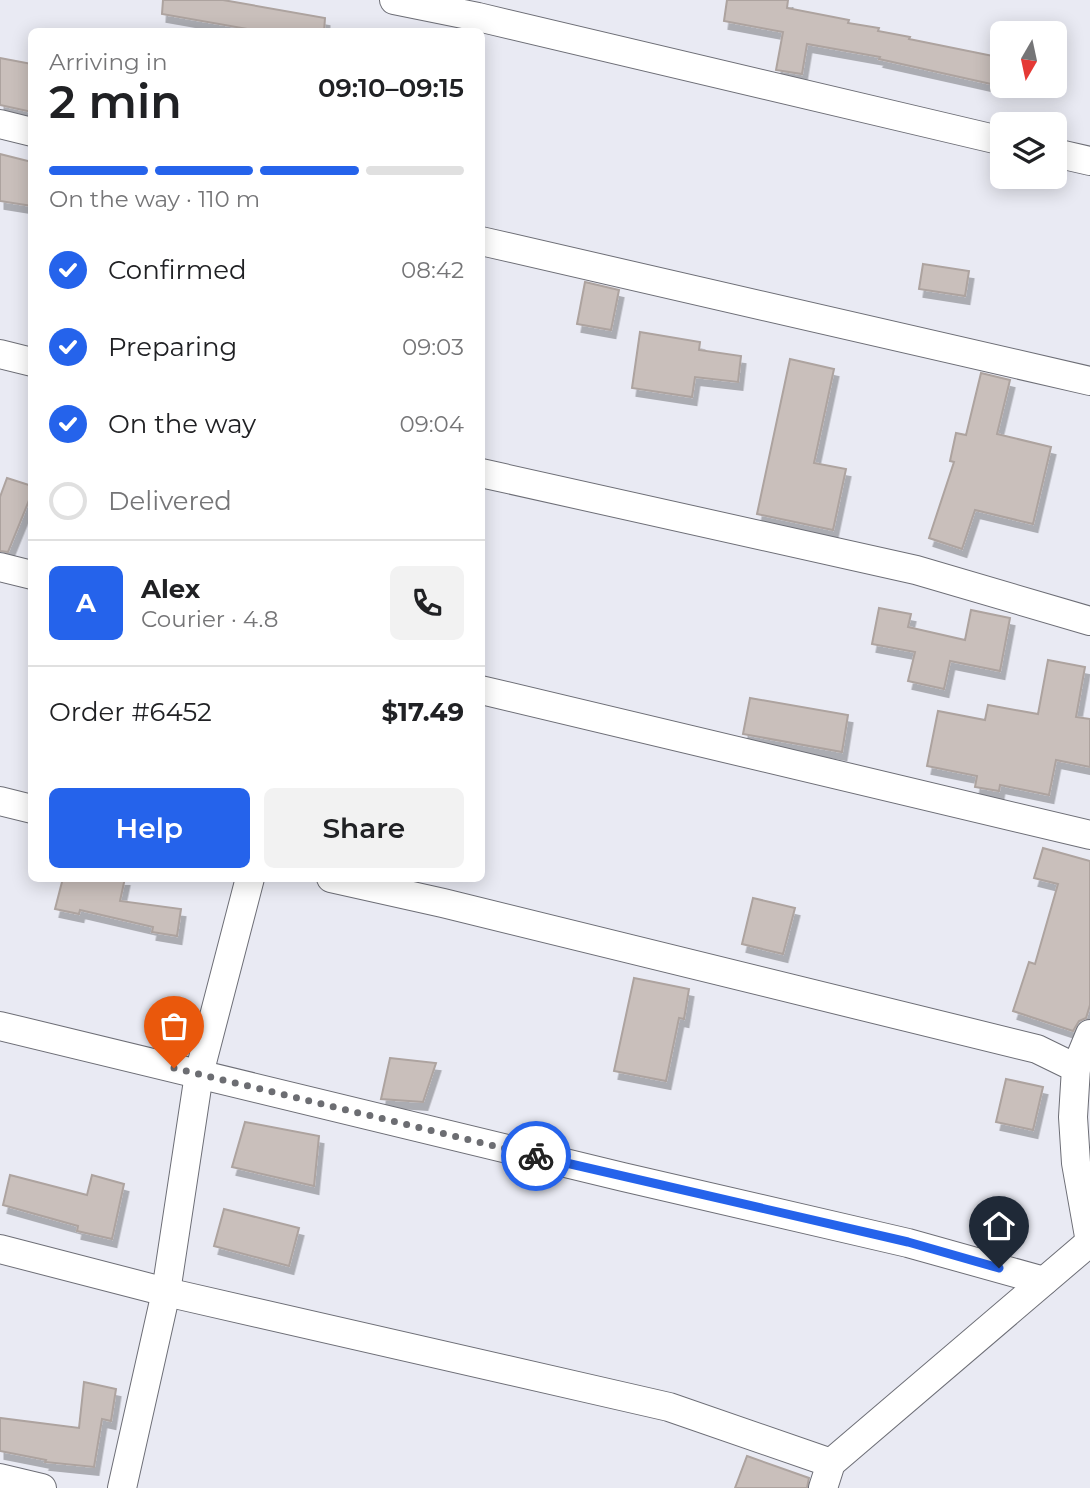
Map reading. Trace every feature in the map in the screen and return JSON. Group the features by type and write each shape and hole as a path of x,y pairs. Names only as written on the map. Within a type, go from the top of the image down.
{"street":[{"path":"394,0 478,16 990,138"},
{"path":"0,124 28,131"},
{"path":"1067,156 1090,161"},
{"path":"485,242 1090,381"},
{"path":"0,354 28,361"},
{"path":"485,474 916,570 1090,621"},
{"path":"0,567 28,574"},
{"path":"485,691 1090,835"},
{"path":"0,801 28,808"},
{"path":"122,1488 166,1292 199,1074 249,882"},
{"path":"349,882 1037,1049 1076,1068"},
{"path":"0,1026 623,1177 908,1242 1044,1281"},
{"path":"0,1249 166,1292 669,1407 827,1475 1090,1242 1076,1163 1073,1117 1076,1068 1090,1034"},
{"path":"0,1478 42,1488"}],"building":[{"path":"163,0 223,0 325,18 324,28 242,28 162,14"},
{"path":"727,0 788,0 787,8 849,20 848,23 879,28 878,31 910,37 909,39 990,55 990,84 879,59 880,57 807,44 802,74 776,70 783,32 724,21"},
{"path":"0,58 28,63 28,111 0,105"},
{"path":"0,154 28,161 28,205 0,201"},
{"path":"923,264 969,271 965,296 919,289"},
{"path":"585,282 619,290 611,330 577,324"},
{"path":"640,332 700,342 699,350 741,356 738,382 695,377 692,397 632,388"},
{"path":"790,359 834,369 814,463 846,469 833,530 757,514"},
{"path":"981,373 1010,380 997,434 1051,447 1033,524 975,510 962,549 929,538 954,462 950,461 956,433 966,435"},
{"path":"7,478 28,485 28,503 8,552 0,551 0,497"},
{"path":"879,608 911,614 908,627 965,640 971,610 1010,618 1000,671 950,661 944,689 908,681 915,652 872,644"},
{"path":"1048,660 1085,667 1076,717 1090,719 1090,767 1056,760 1049,795 1000,785 999,791 975,787 977,776 927,766 938,711 985,720 988,705 1038,714"},
{"path":"750,698 848,715 842,752 743,734"},
{"path":"1043,848 1090,861 1090,1005 1086,1018 1079,1021 1073,1031 1013,1011 1029,962 1035,964 1058,884 1034,878"},
{"path":"62,882 124,882 120,901 181,909 177,936 152,932 153,927 80,910 79,914 55,909"},
{"path":"753,898 795,908 783,954 742,944"},
{"path":"634,978 689,989 684,1019 679,1018 666,1081 614,1071"},
{"path":"390,1058 436,1063 423,1102 381,1099"},
{"path":"1006,1079 1043,1087 1033,1130 996,1122"},
{"path":"245,1122 319,1136 314,1186 232,1167"},
{"path":"10,1175 87,1195 92,1175 124,1184 112,1239 77,1231 78,1226 3,1205"},
{"path":"224,1209 299,1228 289,1266 214,1246"},
{"path":"84,1382 116,1389 111,1421 102,1419 94,1467 45,1462 46,1460 0,1451 0,1418 79,1428"},
{"path":"747,1456 809,1478 807,1488 735,1488"}],"way so far":[{"path":"174,1068 536,1156"}],"route":[{"path":"536,1156 908,1242 999,1268"}]}
